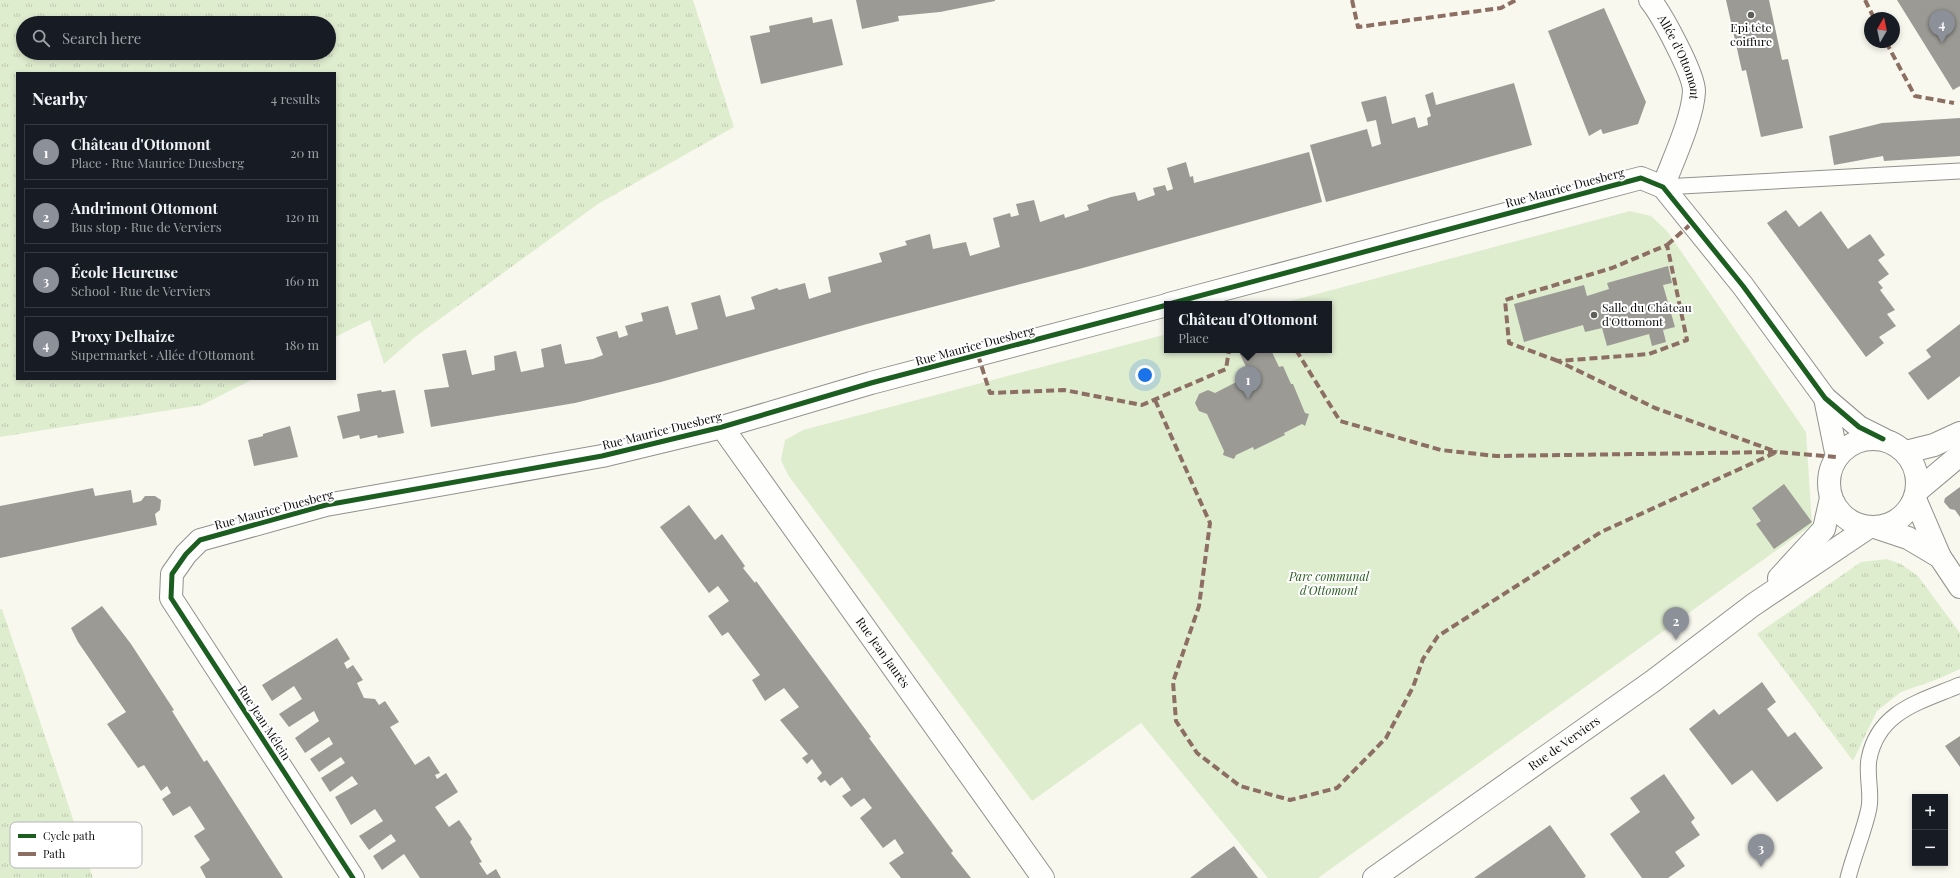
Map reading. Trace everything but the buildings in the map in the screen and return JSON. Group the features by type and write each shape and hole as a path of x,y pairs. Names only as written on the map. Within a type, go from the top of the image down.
{"street":[{"name":"Allée d'Ottomont","path":"1650,0 1680,52 1694,89 1688,120 1663,186"},
{"name":"Rue Maurice Duesberg","path":"1179,301 1641,178 1663,186"},
{"path":"1663,186 1743,286 1825,398 1859,427 1895,444 1906,452 1914,464 1917,477 1916,495 1940,557 1960,588"},
{"name":"Rue Maurice Duesberg","path":"172,574 186,554 200,540 326,505 602,456 722,427 871,384 1164,305"},
{"path":"1825,398 1836,457"},
{"name":"Rue Jean Jaurès","path":"722,427 1043,878"},
{"path":"1906,452 1934,445 1960,433"},
{"path":"1883,439 1865,439 1849,445 1836,457 1830,469 1828,484 1831,498 1840,512 1853,523 1908,538 1940,557"},
{"path":"1872,527 1891,524 1905,514 1916,495 1960,455"},
{"name":"Rue de Verviers","path":"1753,605 1824,529 1831,498"},
{"name":"Rue de Verviers","path":"1374,878 1412,849 1653,681 1753,605 1872,527"},
{"name":"Rue Jean Mélein","path":"172,574 171,598 353,878"}],"lane":[{"path":"1663,186 1960,171"},
{"path":"1848,878 1869,807 1869,760 1878,732 1902,710 1960,685"}],"green space":[{"path":"0,0 693,0 734,127 598,204 415,337 384,364 370,320 336,337 336,72 16,72 16,380 251,380 202,405 0,437"},
{"name":"Parc communal d'Ottomont","path":"1630,211 1651,216 1667,231 1806,432 1812,525 1318,878 1268,878 1141,723 1032,801 788,475 781,460 785,440 803,430 1164,335 1164,353 1332,353 1332,301 1290,301"},
{"path":"1887,559 1901,564 1918,576 1960,633 1960,669 1938,679 1901,692 1877,711 1853,761 1757,634 1861,562"},
{"path":"0,609 2,609 74,822 10,822 10,868 90,868 93,878 0,878"}],"marked path":[{"path":"1352,0 1358,27 1501,8 1516,0"},
{"path":"1865,0 1871,12"},
{"path":"1889,48 1915,96 1954,103"},
{"path":"1667,245 1692,223"},
{"path":"1558,361 1509,343 1505,300 1612,268 1667,245 1687,340 1649,354 1558,361 1655,408 1777,452"},
{"path":"978,355 990,393 1064,390 1142,405 1226,369 1229,353"},
{"path":"1298,353 1340,421 1441,450 1496,456 1777,452 1837,457"},
{"path":"1155,400 1210,523 1199,606 1173,682 1176,721 1197,753 1240,786 1290,800 1337,788 1386,738 1413,687 1423,659 1438,636 1601,532 1777,452"}],"cycle path":[{"path":"1180,301 1641,178 1663,187 1743,286 1825,398 1859,427 1883,439"},
{"path":"353,878 171,598 172,574 186,554 200,540 326,505 602,456 722,427 871,383 1164,306"}],"place":[{"name":"Epi tête coiffure","path":"1751,15"},
{"name":"Proxy Delhaize","path":"1942,43"},
{"name":"Salle du Château d'Ottomont","path":"1594,315"},
{"name":"Château d'Ottomont","path":"1248,399"},
{"name":"Andrimont Ottomont","path":"1676,640"},
{"name":"École Heureuse","path":"1761,867"}]}
